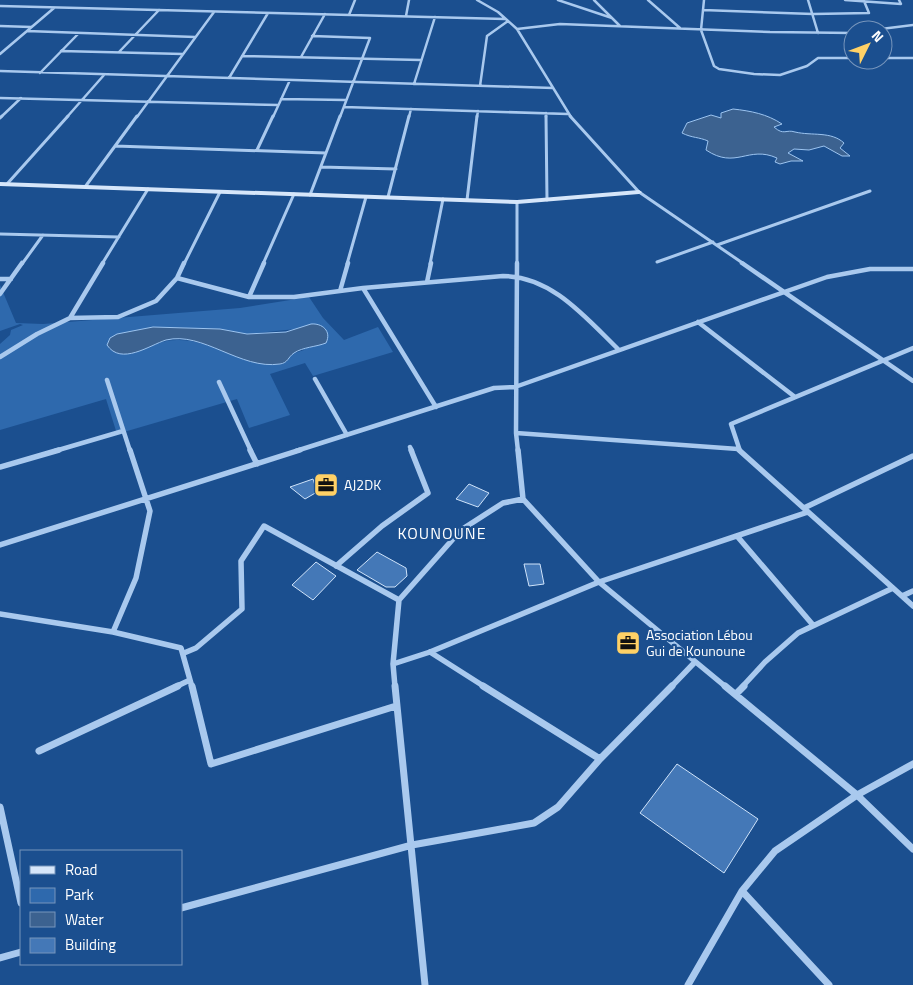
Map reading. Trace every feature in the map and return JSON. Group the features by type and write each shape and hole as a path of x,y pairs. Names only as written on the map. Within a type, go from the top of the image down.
{"street":[{"path":"348,15 355,0"},
{"path":"406,16 409,0"},
{"path":"477,0 518,29 568,114 639,192 913,381"},
{"path":"558,0 612,18"},
{"path":"594,0 620,26"},
{"path":"648,0 680,28"},
{"path":"704,0 701,30 714,66 727,71 780,75 806,66 818,58 843,58"},
{"path":"808,0 818,32"},
{"path":"846,0 901,4 899,0"},
{"path":"703,10 813,14 868,13 864,1"},
{"path":"0,6 507,20"},
{"path":"0,54 54,8"},
{"path":"119,52 159,10"},
{"path":"85,187 214,12"},
{"path":"229,78 268,13"},
{"path":"301,57 325,14"},
{"path":"414,84 435,17"},
{"path":"480,86 487,36 507,20"},
{"path":"518,29 560,24 701,30 843,33"},
{"path":"893,27 913,24"},
{"path":"0,26 31,27"},
{"path":"27,31 196,37"},
{"path":"40,73 79,33"},
{"path":"310,195 370,38 312,36"},
{"path":"61,51 183,54"},
{"path":"242,56 421,60"},
{"path":"893,58 913,58"},
{"path":"0,71 553,88"},
{"path":"4,184 104,74"},
{"path":"257,150 290,80"},
{"path":"0,98 278,106"},
{"path":"0,118 21,98"},
{"path":"281,99 346,100"},
{"path":"344,107 568,114"},
{"path":"388,197 411,109"},
{"path":"467,200 478,111"},
{"path":"546,113 547,200"},
{"path":"115,146 326,153"},
{"path":"321,167 396,169"},
{"path":"4,184 517,202 639,192"},
{"path":"70,318 148,189"},
{"path":"657,262 870,191"},
{"path":"1,358 37,334 70,318 118,317 156,301 177,278 220,192"},
{"path":"249,297 294,194"},
{"path":"340,291 366,197"},
{"path":"427,282 443,199"},
{"path":"517,202 516,433 523,500 599,582 857,796 913,850"},
{"path":"0,234 119,238"},
{"path":"0,294 43,235"},
{"path":"0,545 494,388 516,387 827,277 870,269 913,270"},
{"path":"177,278 249,297 294,297 427,282 503,276 518,277 530,279 543,285 565,301 619,350"},
{"path":"0,279 11,279"},
{"path":"363,288 436,407"},
{"path":"698,322 795,397"},
{"path":"913,348 731,424 738,449 913,606"},
{"path":"315,379 347,435"},
{"path":"107,380 150,511 136,578 113,632"},
{"path":"219,382 257,464"},
{"path":"0,467 124,431"},
{"path":"516,433 738,449"},
{"path":"336,566 382,526 428,493 410,447"},
{"path":"393,664 430,652 599,582 737,536 806,510 913,456"},
{"path":"425,985 393,664 399,600 461,530 504,503 523,500"},
{"path":"184,654 196,648 242,609 241,561 264,526 399,600"},
{"path":"737,536 812,625"},
{"path":"736,694 787,642 812,625 894,588"},
{"path":"902,596 913,591"},
{"path":"0,614 113,632 170,644 180,648 184,654 210,764 396,706"},
{"path":"430,652 600,759"},
{"path":"182,908 412,845 534,823 558,807 600,759 695,662"},
{"path":"39,751 190,680"},
{"path":"688,985 742,891 775,850 857,796 913,764"},
{"path":"0,807 20,898"},
{"path":"742,891 829,985"},
{"path":"0,958 20,952"}],"green space":[{"path":"0,285 16,323 43,324 240,308 309,297 323,318 344,340 378,327 393,352 313,376 305,363 270,374 290,415 249,428 237,399 117,434 106,399 0,430 0,344 10,335 11,330 23,325 20,324 0,331","holes":["153,327 220,329 247,334 296,329 304,350 292,354 283,364 268,364 242,359 205,344 192,341 169,341 131,352 109,349 117,334"]}],"water":[{"path":"733,109 765,115 782,124 774,127 783,132 792,131 827,135 839,139 844,143 840,148 850,156 842,156 824,146 809,150 794,149 788,153 803,161 791,161 780,164 775,162 777,158 758,154 726,158 716,156 706,150 708,141 682,133 687,123 711,115 721,118 721,113"},
{"path":"311,324 322,326 327,331 328,339 326,343 298,351 280,364 251,362 208,345 180,339 166,340 128,354 120,354 113,351 107,345 110,338 117,334 153,327 220,329 247,334 286,332"}],"building":[{"path":"313,479 317,492 305,499 290,487"},
{"path":"469,484 489,493 478,507 456,499"},
{"path":"377,552 406,568 407,576 395,587 386,587 357,570"},
{"path":"316,562 336,576 313,600 292,585"},
{"path":"524,564 540,564 544,584 529,586"},
{"path":"677,764 758,819 724,873 640,813"}],"place":[{"name":"AJ2DK","path":"326,485"},
{"name":"Association Lébou Gui de Kounoune","path":"628,643"}],"district":[{"name":"KOUNOUNE","path":"442,533"}]}
